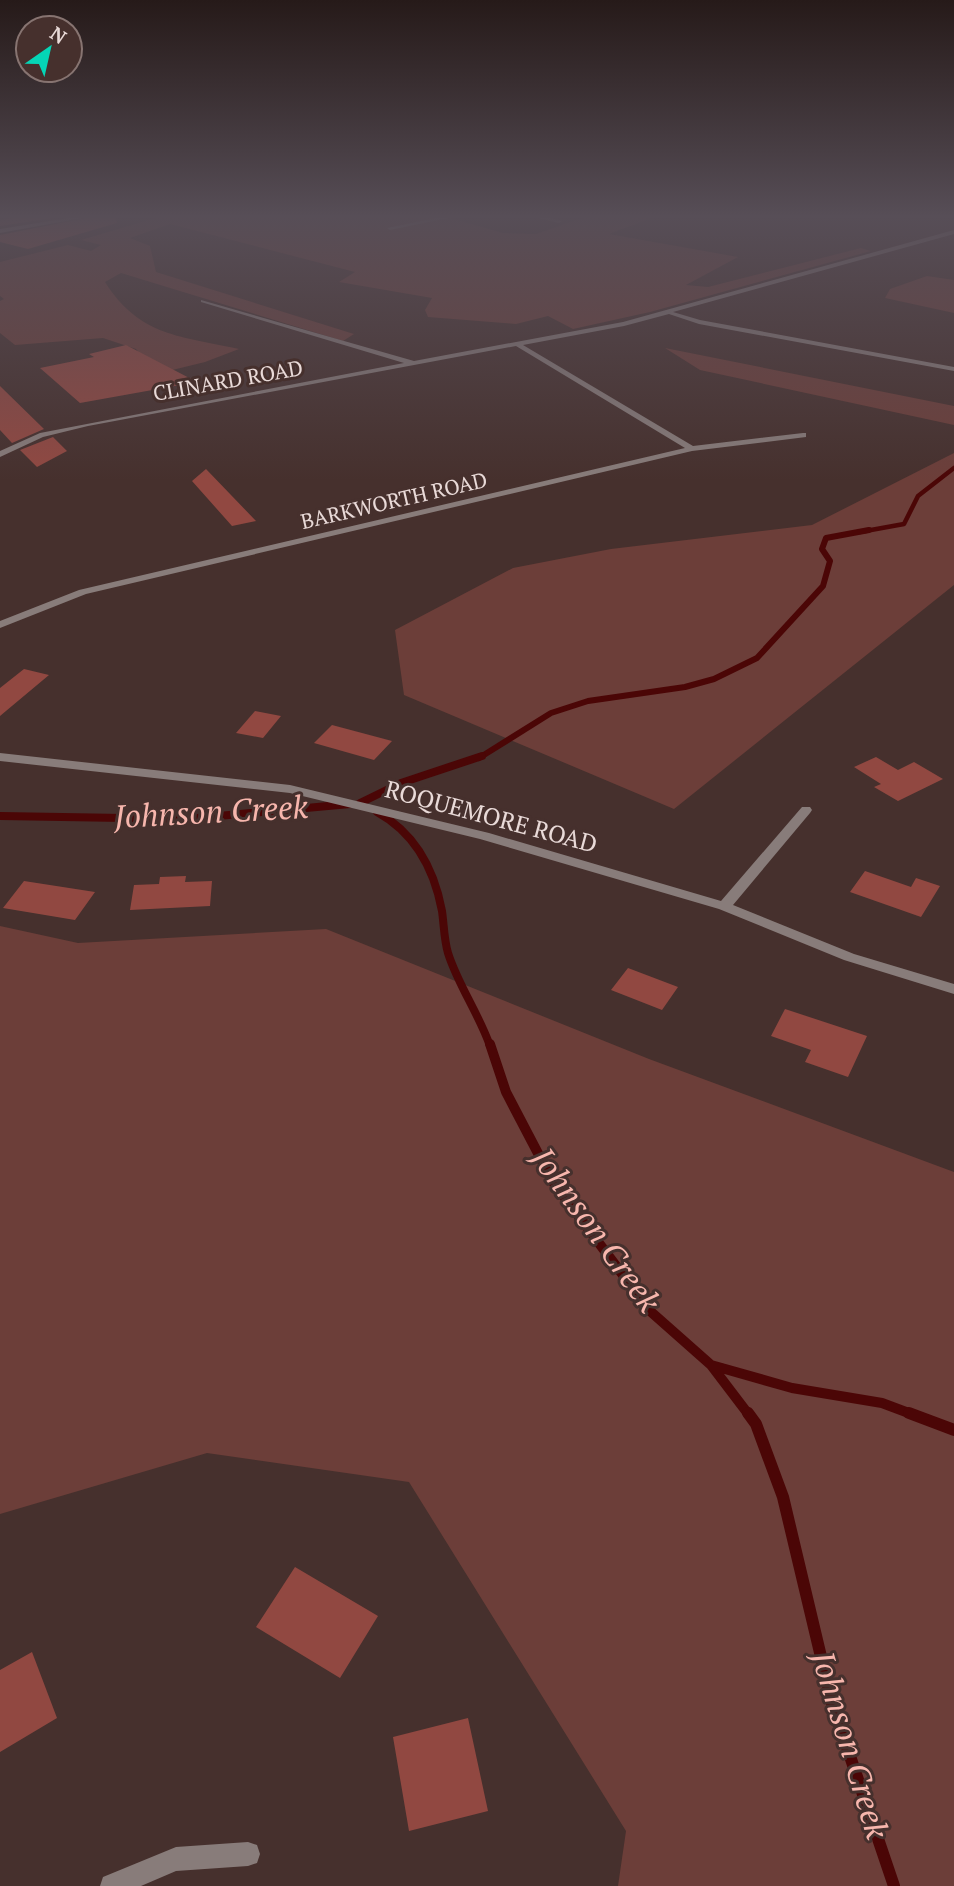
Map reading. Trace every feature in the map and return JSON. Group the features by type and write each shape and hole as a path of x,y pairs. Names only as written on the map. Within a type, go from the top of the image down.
{"street":[{"path":"217,305 417,364"},
{"name":"CLINARD ROAD","path":"0,454 40,435 88,424 519,346 699,305"},
{"path":"671,313 699,321 954,369"},
{"path":"519,346 692,449"},
{"name":"BARKWORTH ROAD","path":"0,625 83,592 692,449 803,436"},
{"name":"ROQUEMORE ROAD","path":"0,757 290,789 484,836 724,906 849,957 954,989"},
{"path":"724,906 806,810"},
{"path":"112,1886 176,1859 248,1854"}],"shaded area":[{"path":"0,305 123,305 147,324 163,331 239,349 205,362 156,374 136,349 103,338 15,345 0,333"},
{"path":"226,305 261,305 354,334 343,341"},
{"path":"428,305 675,305 573,329 548,316 516,324 428,317 425,310"},
{"path":"917,305 954,305 954,313"},
{"path":"665,348 954,406 954,425 700,370"},
{"path":"954,453 954,585 674,809 404,695 395,630 513,568 611,549 812,525"},
{"path":"0,926 78,943 326,929 649,1059 954,1172 954,1886 618,1886 626,1831 409,1482 207,1453 0,1514"}],"building":[{"path":"126,345 197,382 80,403 40,368 94,357 89,354"},
{"path":"0,386 44,429 12,443 0,430"},
{"path":"53,437 67,451 37,467 20,450"},
{"path":"206,469 256,521 232,526 192,481"},
{"path":"24,669 49,675 0,716 0,688"},
{"path":"255,711 281,716 263,738 236,733"},
{"path":"332,725 392,741 374,760 314,743"},
{"path":"876,757 898,770 914,762 943,779 898,801 874,787 881,784 854,767"},
{"path":"865,871 911,887 916,878 940,886 921,917 850,892"},
{"path":"186,876 185,882 212,881 210,906 130,910 134,885 159,884 160,877"},
{"path":"24,881 95,892 75,920 3,908"},
{"path":"628,968 678,987 662,1010 611,990"},
{"path":"785,1009 867,1036 848,1077 805,1062 811,1050 771,1036"},
{"path":"295,1567 378,1616 340,1678 256,1627"},
{"path":"32,1652 57,1718 0,1752 0,1670"},
{"path":"468,1718 488,1811 409,1831 393,1737"}],"waterway":[{"path":"860,532 904,524 918,496 954,468"},
{"path":"479,758 551,713 588,701 685,687 714,679 757,658 823,586 830,561 822,549 826,538 869,530"},
{"path":"360,803 401,783 482,756"},
{"name":"Johnson Creek","path":"0,816 186,819 350,804"},
{"name":"Johnson Creek","path":"377,812 402,830 428,866 442,911 448,953 490,1046"},
{"name":"Johnson Creek","path":"490,1044 506,1092 553,1182 650,1311 711,1365"},
{"path":"711,1365 792,1388 882,1403 914,1415"},
{"name":"Johnson Creek","path":"711,1365 749,1415"},
{"name":"Johnson Creek","path":"748,1413 756,1424 783,1497 832,1703 894,1886"},
{"path":"909,1413 954,1430"}]}
